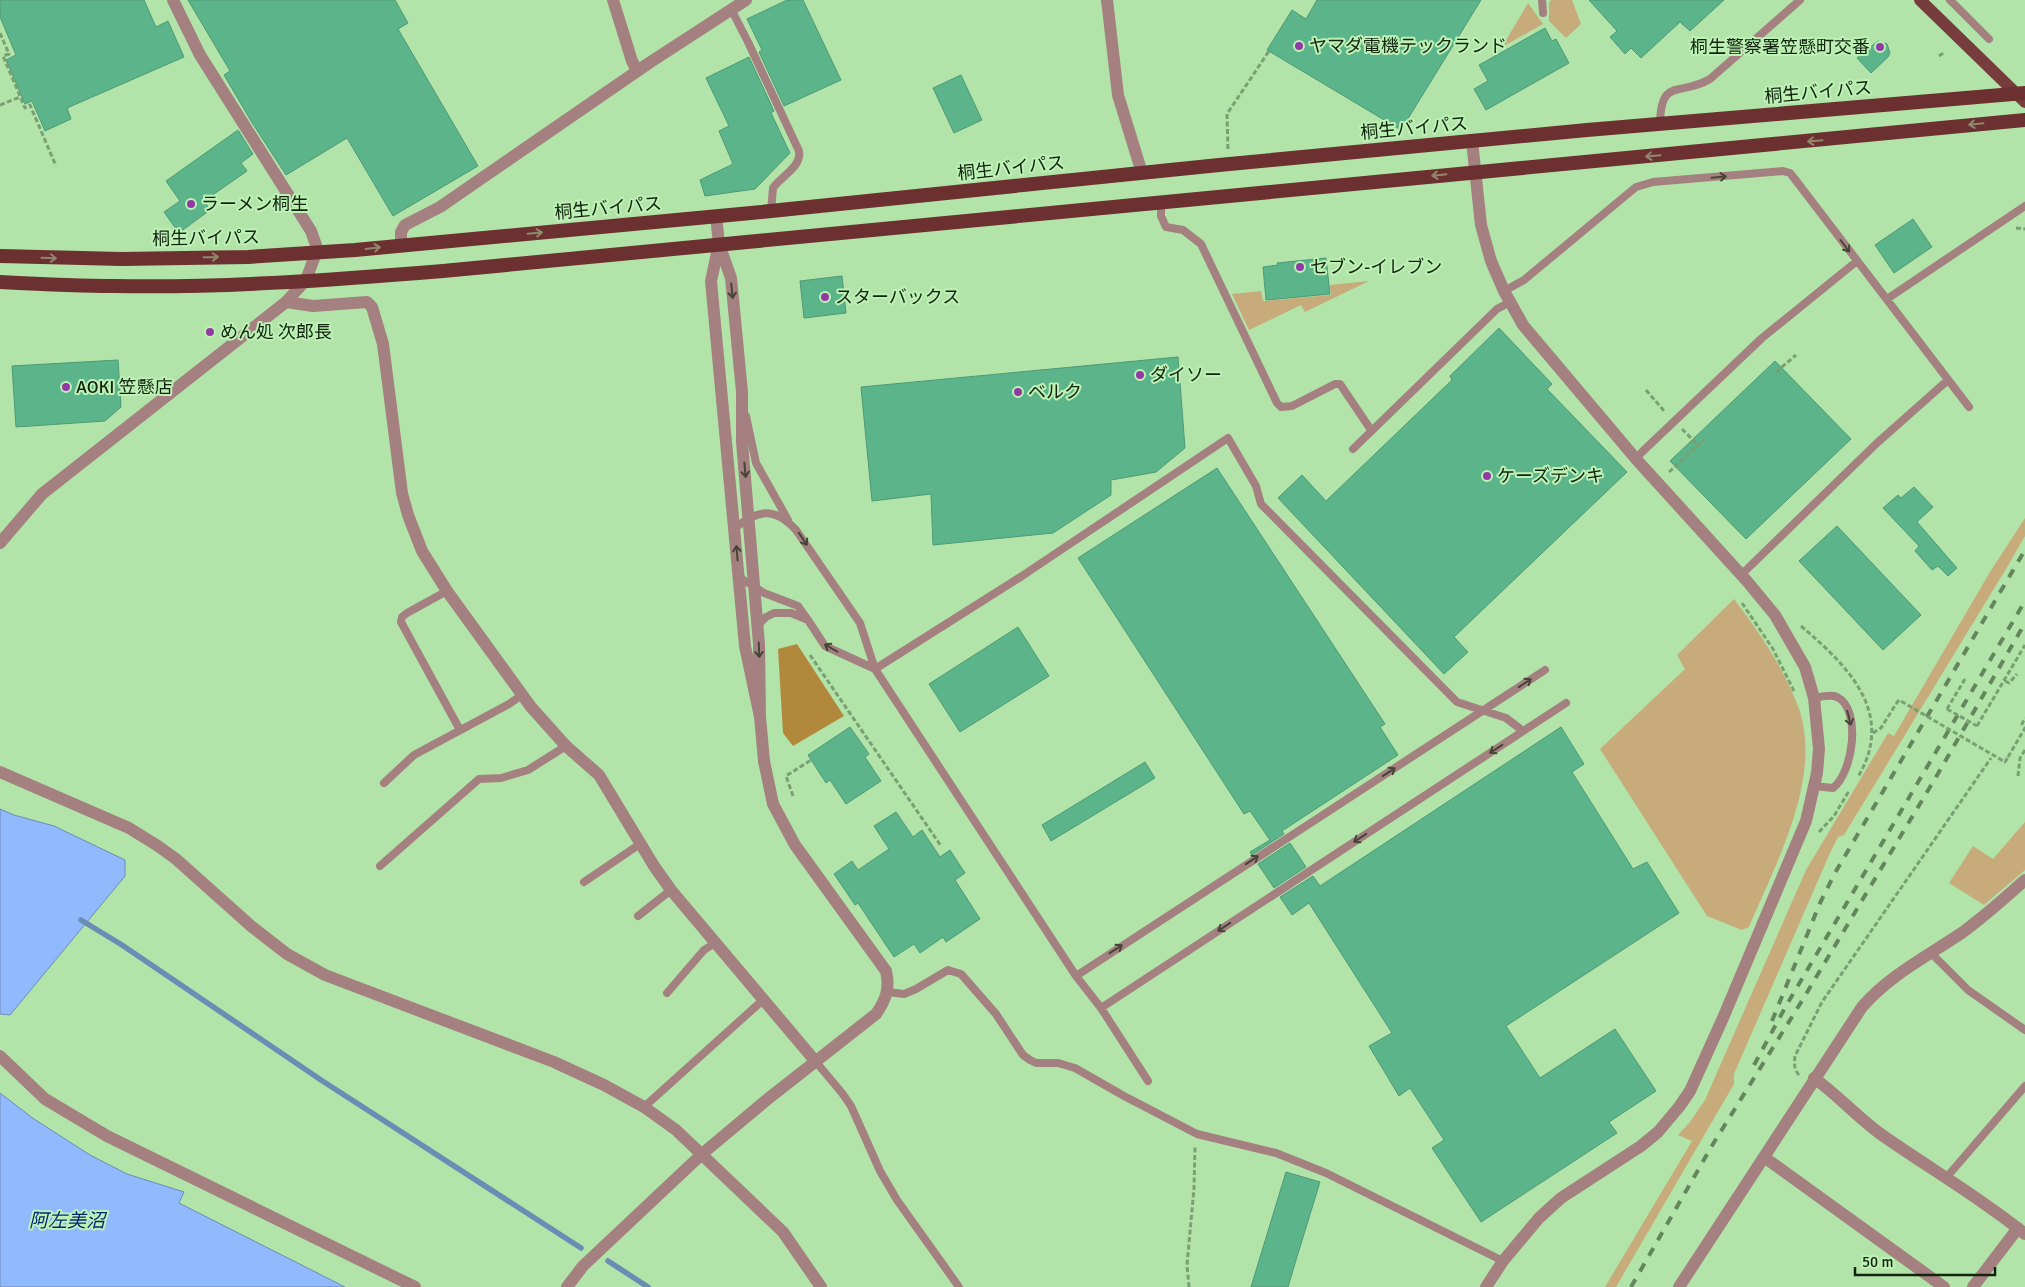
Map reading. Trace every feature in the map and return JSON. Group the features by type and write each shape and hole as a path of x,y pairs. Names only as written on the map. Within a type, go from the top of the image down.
{"highway":[{"name":"桐生バイパス","path":"0,256 122,259 248,257 316,253 771,211 1472,141 1660,124 2022,96"},
{"path":"0,282 124,286 306,280 443,271 2025,120"}],"main road":[{"path":"1920,0 2022,96"}],"street":[{"path":"0,543 32,504 47,490 286,302 306,280 313,267 316,244 311,231 200,55 173,0"},
{"path":"613,0 637,71"},
{"path":"401,245 401,232 406,225 440,207 637,71 746,0"},
{"path":"1107,0 1118,95 1142,173"},
{"path":"1472,141 1481,225 1491,261 1523,325 1636,460 1775,615 1786,631 1805,667 1814,698 1819,749 1814,786 1806,822 1690,1091 1658,1132 1641,1146 1561,1198 1539,1218 1503,1261 1486,1287"},
{"path":"567,1287 583,1266 702,1154 876,1014 888,992 889,982 886,971 790,837 773,804 764,761 760,717 758,625 742,442 742,392 731,278 719,244 716,216"},
{"path":"719,244 711,281 745,646 760,717"},
{"path":"286,302 313,306 367,302 372,307 383,344 402,493 408,516 422,551 447,591 543,722 598,775 640,844 671,890 816,1062"},
{"path":"0,772 130,828 176,859 280,949 325,975 554,1062 644,1107 676,1130 783,1232 821,1287"},
{"path":"1679,1287 1848,1026 1873,994 1899,973 1977,922 2025,880"},
{"path":"0,1056 45,1099 107,1136 415,1287"},
{"path":"1814,1078 1869,1126 2021,1231 1973,1287"},
{"path":"1764,1157 1944,1287"}],"lane":[{"path":"1542,0 1543,13"},
{"path":"1660,124 1661,106 1668,94 1678,88 1696,86 1710,79 1800,0"},
{"path":"1950,0 1989,39"},
{"path":"730,9 757,60 799,152 798,163 773,188 771,211"},
{"path":"1352,448 1497,309 1515,286 1636,187 1653,182 1783,171 1790,173 1969,407"},
{"path":"1161,202 1162,216 1166,227 1183,230 1201,244 1277,403 1281,407 1292,406 1335,384 1340,384 1371,430"},
{"path":"1887,298 2025,206"},
{"path":"1636,460 1642,452 1762,338 1857,261"},
{"path":"1740,575 1877,443 1948,380"},
{"path":"742,392 756,463 790,522 860,623 875,669 1076,976 1101,1008 1148,1081"},
{"path":"875,669 1022,576 1228,438 1256,486 1261,504 1458,702 1506,718 1523,731"},
{"path":"735,528 749,517 760,512 771,514 790,522"},
{"path":"739,577 764,593 798,606 825,646 875,669"},
{"path":"447,591 407,613 402,617 401,622 460,730"},
{"path":"758,625 766,616 774,613 791,613 808,620"},
{"path":"1076,976 1545,670"},
{"path":"384,782 414,755 509,704 522,695"},
{"path":"1814,698 1837,696 1841,700 1850,716 1852,746 1850,759 1840,781 1833,788 1814,786"},
{"path":"1101,1008 1566,703"},
{"path":"380,866 479,779 501,778 528,770 566,746"},
{"path":"584,882 640,844"},
{"path":"638,916 671,890"},
{"path":"667,993 704,950 715,943"},
{"path":"1930,952 1968,990 2025,1030"},
{"path":"888,992 904,994 948,970 961,974 996,1014 1023,1055 1030,1060 1036,1063 1058,1063 1075,1068 1197,1134 1276,1153 1326,1173 1503,1261"},
{"path":"644,1107 764,1000"},
{"path":"816,1062 842,1093 850,1106 896,1200 959,1287"},
{"path":"1946,1178 2025,1086"}],"path":[{"path":"0,33 10,56 3,56 20,98 25,108 30,106"},
{"path":"1228,150 1227,114 1269,51"},
{"path":"1939,56 1945,52"},
{"path":"0,105 20,98"},
{"path":"32,101 30,106 56,166"},
{"path":"1776,372 1796,355"},
{"path":"1646,390 1668,415"},
{"path":"1682,429 1698,446"},
{"path":"1665,476 1705,439"},
{"path":"1741,600 1773,649 1794,690"},
{"path":"1964,680 1947,709 1977,726 2025,644"},
{"path":"810,655 941,846"},
{"path":"2004,681 2009,683 2017,674"},
{"path":"1873,733 1881,728 1899,700 2005,762 2023,733 2025,728 2022,724 2025,718"},
{"path":"2018,776 2020,758 2025,750"},
{"path":"1814,1078 1805,1078 1799,1075 1794,1064 1795,1056 1822,1002 1991,758"},
{"path":"793,796 786,776 811,760"},
{"path":"1189,1287 1187,1266 1197,1134"}],"shaded area":[{"path":"1551,0 1572,0 1581,24 1566,38 1549,21 1549,3"},
{"path":"1528,3 1543,24 1502,47"},
{"path":"1369,281 1305,312 1301,305 1249,330 1232,294 1261,291 1263,301 1331,295 1330,285"},
{"path":"2025,518 2025,536 2009,564 1844,835 1838,837 1734,1074 1734,1084 1616,1287 1605,1287 1692,1141 1678,1135 1690,1122 1705,1100 1806,870 1888,733 1894,736 1990,572"},
{"path":"1734,599 1778,664 1792,692 1798,706 1804,733 1805,761 1801,790 1783,847 1749,927 1742,930 1707,916 1600,749 1685,669 1677,655"},
{"path":"797,644 844,716 793,746 783,733 778,649"},
{"path":"2025,822 2025,870 1984,905 1949,883 1973,846 1993,859"}],"water":[{"path":"0,809 14,815 54,826 125,860 125,876 10,1015 0,1014"},
{"name":"阿左美沼","path":"0,1093 34,1119 90,1155 127,1174 184,1192 179,1203 345,1287 0,1287"}],"building":[{"path":"0,0 144,0 156,27 168,21 184,57 67,108 71,119 45,131 32,101 25,104 6,60 16,55 0,17"},
{"path":"188,0 395,0 408,23 398,29 478,166 393,216 347,138 286,175 224,75 230,71"},
{"path":"787,0 803,0 841,80 784,106 759,52 762,50 747,19"},
{"path":"1317,0 1481,0 1401,130 1267,50 1292,10 1306,19"},
{"path":"1589,0 1724,0 1690,31 1680,22 1641,58 1631,48 1625,54 1610,37 1617,31"},
{"path":"1545,28 1552,41 1556,39 1569,63 1486,110 1474,89 1488,81 1479,65"},
{"path":"1878,41 1887,44 1890,53 1871,73 1857,58"},
{"path":"749,57 774,111 771,113 790,153 755,189 705,196 700,180 733,164 719,131 729,126 706,78"},
{"path":"961,75 982,120 954,133 933,88"},
{"path":"238,130 253,154 241,163 247,171 204,201 210,210 180,232 164,212 180,201 166,181"},
{"path":"1913,219 1932,247 1894,273 1875,245"},
{"path":"1326,258 1330,294 1266,300 1263,267 1278,265 1277,263"},
{"path":"842,276 846,313 804,318 800,281"},
{"name":"ケーズデンキ","path":"1499,328 1552,384 1547,389 1627,472 1454,637 1468,652 1444,674 1278,498 1302,475 1326,501 1452,380 1450,376"},
{"path":"1178,357 1185,448 1156,472 1111,480 1111,495 1053,533 933,545 931,494 872,501 861,387"},
{"name":"AOKI 笠懸店","path":"118,360 121,407 105,421 16,427 12,366"},
{"path":"1775,361 1851,439 1746,539 1670,461"},
{"path":"1217,468 1385,724 1380,727 1398,755 1282,831 1284,834 1252,855 1250,852 1270,840 1250,811 1244,814 1078,558"},
{"path":"1914,487 1933,507 1917,522 1957,568 1948,576 1938,566 1932,570 1915,551 1919,546 1883,508 1898,495 1901,498"},
{"path":"1837,526 1921,615 1883,650 1799,561"},
{"path":"1018,627 1049,676 960,732 929,684"},
{"path":"850,727 869,754 865,757 881,781 846,804 830,780 826,783 808,755"},
{"path":"1561,727 1584,764 1572,772 1633,869 1647,862 1679,913 1506,1026 1540,1078 1615,1029 1656,1091 1609,1122 1617,1133 1481,1222 1432,1148 1444,1140 1410,1088 1399,1096 1369,1046 1392,1033 1309,903 1292,915 1280,897 1313,876 1320,886"},
{"path":"1145,762 1155,778 1051,841 1042,825"},
{"path":"896,812 913,837 922,830 940,857 950,850 965,873 955,880 980,919 946,942 943,937 920,953 914,944 894,957 858,903 855,905 834,874 852,861 858,870 889,849 874,826"},
{"path":"1290,843 1306,867 1274,888 1258,864"},
{"path":"1286,1172 1320,1182 1288,1287 1251,1287"}],"waterway":[{"path":"81,920 122,945 321,1080 581,1248"},
{"path":"608,1261 648,1287"}],"railway":[{"path":"1772,1021 1820,903 1835,873 2025,550"},
{"path":"1754,1065 1786,1006 2025,601"},
{"path":"1631,1287 1713,1144 1800,1004 1936,777 2025,623"}],"place":[{"name":"ヤマダ電機テックランド","path":"1299,46"},
{"name":"桐生警察署笠懸町交番","path":"1880,47"},
{"name":"ラーメン桐生","path":"191,204"},
{"name":"セブン-イレブン","path":"1300,267"},
{"name":"スターバックス","path":"825,297"},
{"name":"めん処 次郎長","path":"210,332"},
{"name":"ダイソー","path":"1140,375"},
{"name":"AOKI 笠懸店","path":"66,387"},
{"name":"ベルク","path":"1018,392"},
{"name":"ケーズデンキ","path":"1487,476"}]}
